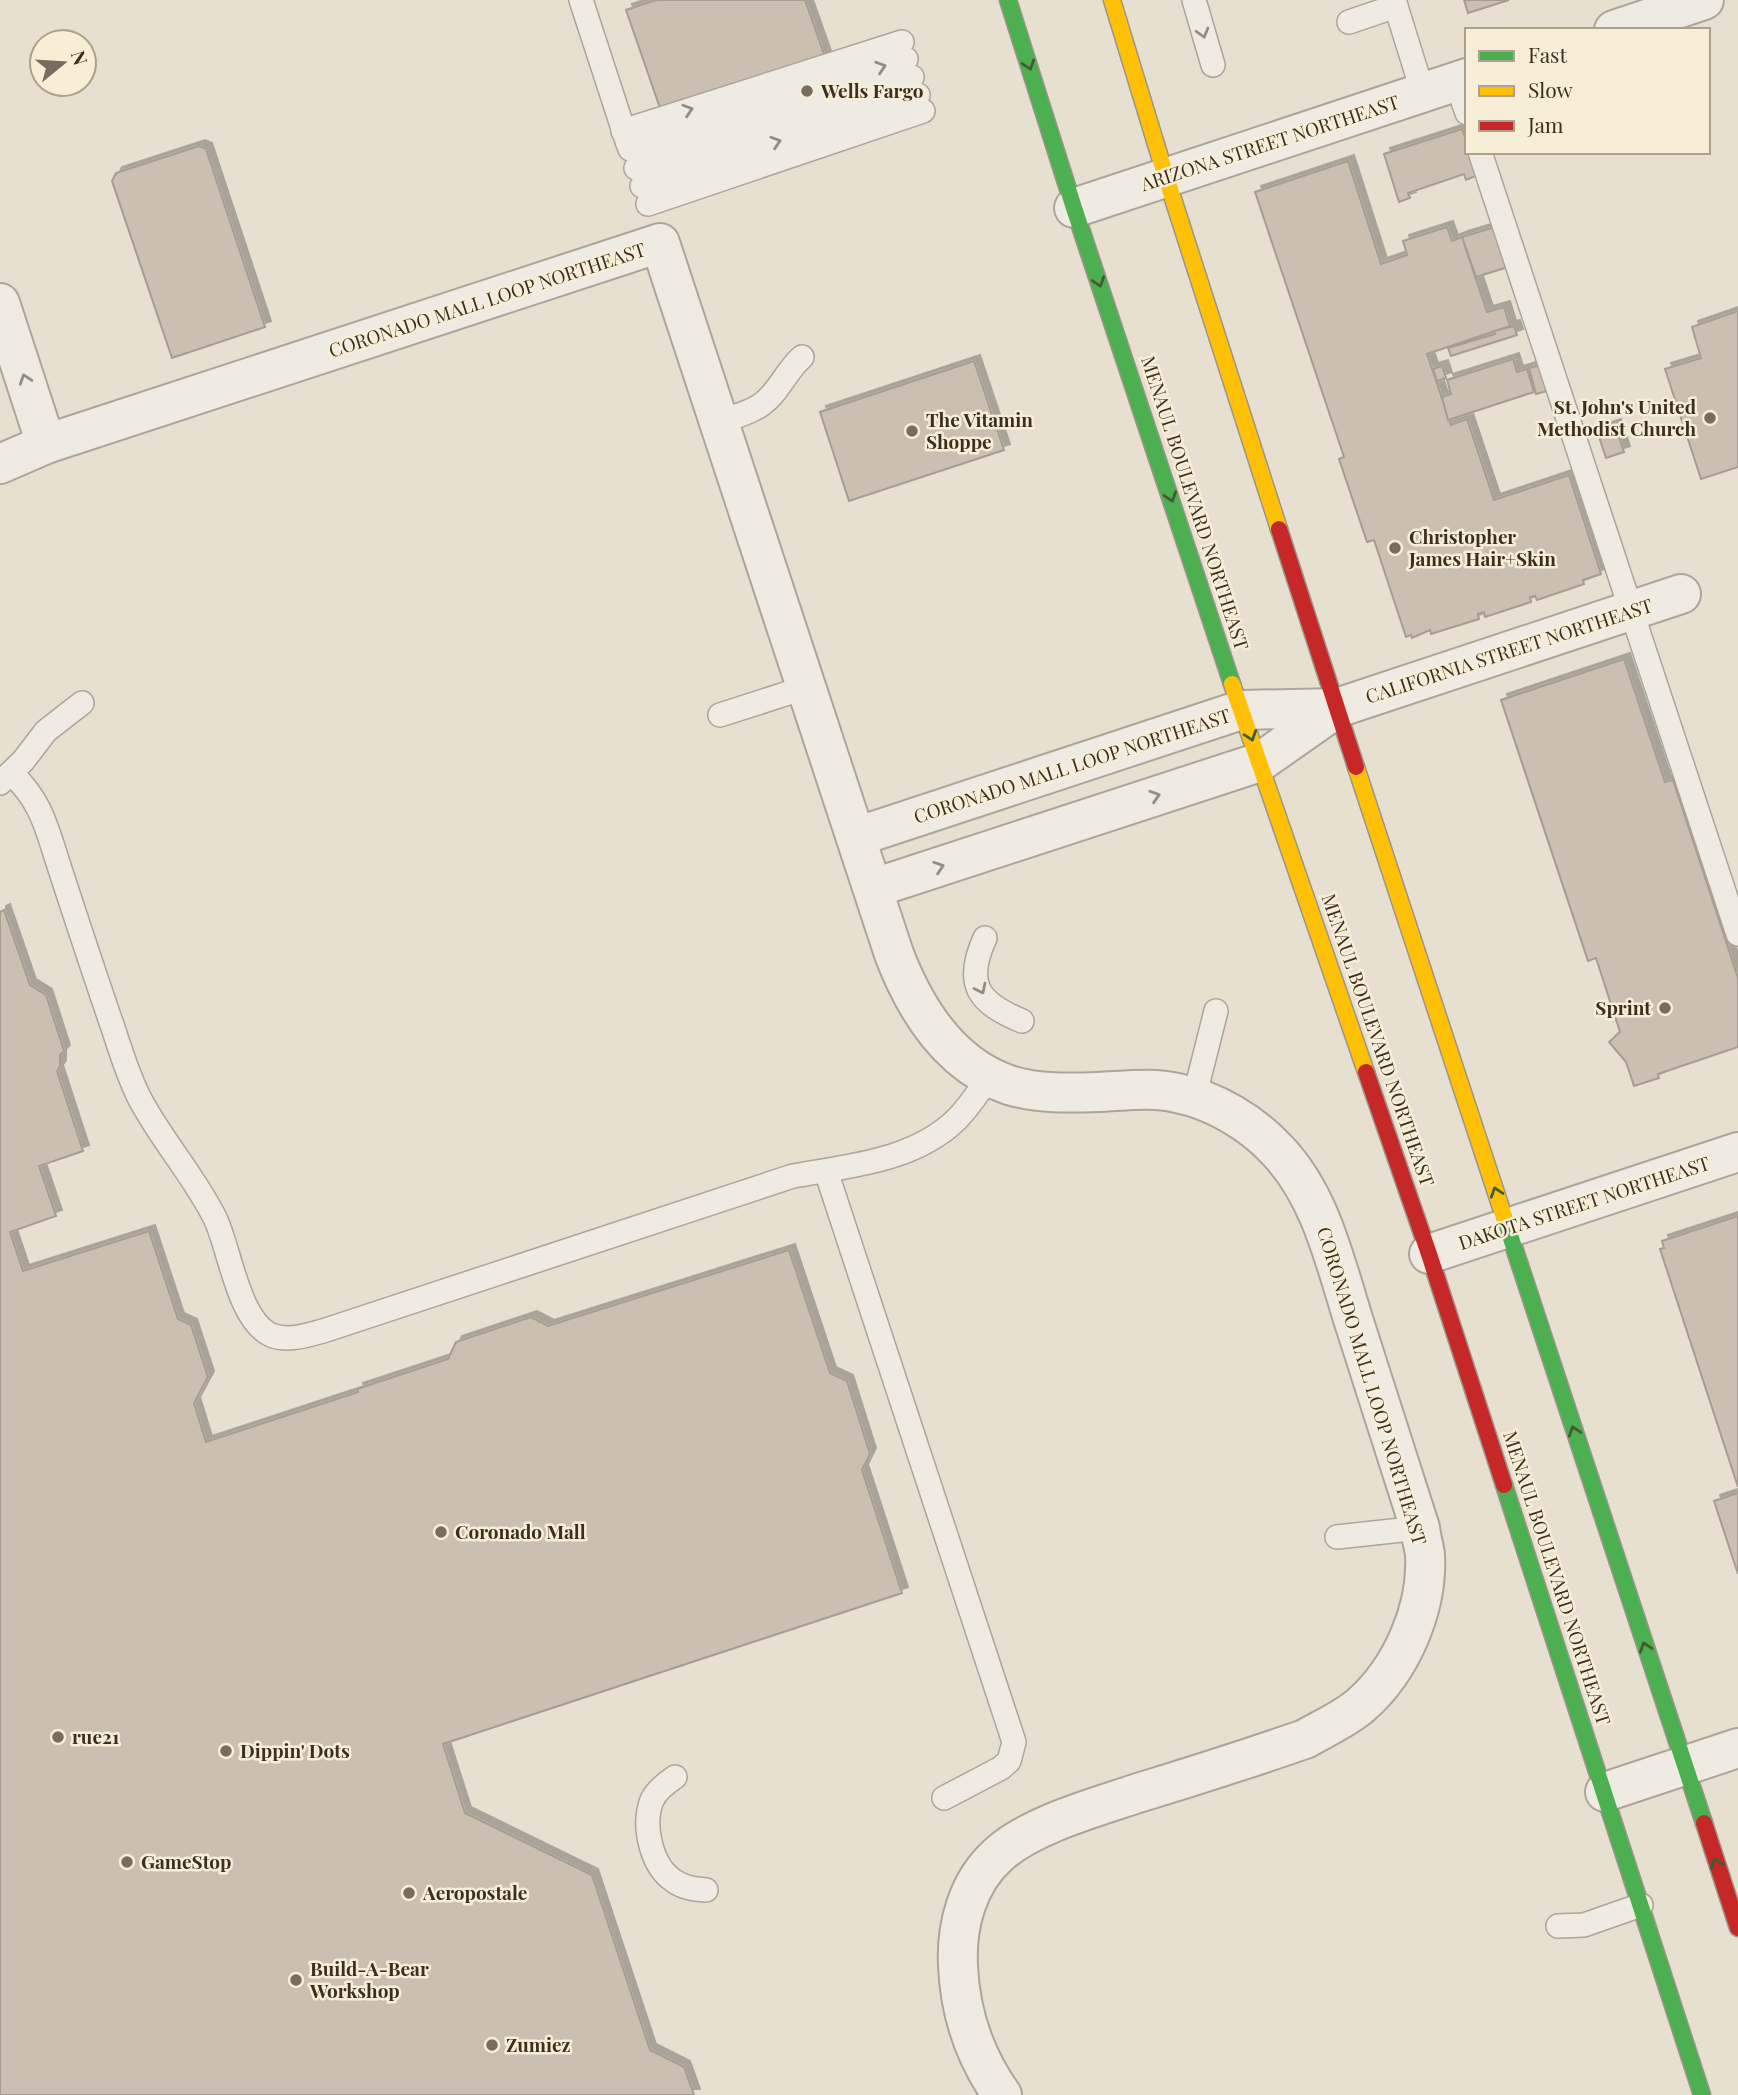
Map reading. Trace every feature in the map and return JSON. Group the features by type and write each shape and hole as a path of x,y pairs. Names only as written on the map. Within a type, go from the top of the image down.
{"main road":[{"name":"MENAUL BOULEVARD NORTHEAST","path":"1008,0 1074,208 1241,710 1429,1254 1702,2095"},
{"path":"1112,0 1336,708 1738,1928"}],"street":[{"path":"1620,28 1704,0"},
{"name":"ARIZONA STREET NORTHEAST","path":"1074,208 1166,177 1453,91"},
{"name":"CORONADO MALL LOOP NORTHEAST","path":"0,464 46,444 660,243 894,954 912,998 932,1027 956,1052 990,1076 1009,1085 1027,1089 1074,1093 1158,1090 1194,1098 1235,1116 1255,1130 1275,1147 1305,1185 1327,1240 1420,1528 1425,1554 1421,1599 1403,1651 1387,1677 1361,1705 1305,1739 1046,1826 999,1853 981,1873 969,1896 961,1922 957,1948 959,1982 962,2008 973,2041 1002,2095"},
{"path":"0,303 46,444"},
{"name":"CALIFORNIA STREET NORTHEAST","path":"1336,708 1681,594"},
{"path":"874,888 1259,762 1336,708"},
{"name":"CORONADO MALL LOOP NORTHEAST","path":"856,837 1241,710 1336,708"},
{"name":"DAKOTA STREET NORTHEAST","path":"1429,1254 1738,1152"},
{"path":"1605,1792 1738,1748"}],"lane":[{"path":"581,0 660,243"},
{"path":"1194,0 1213,65"},
{"path":"1349,22 1395,3 1453,91"},
{"path":"636,168 912,77"},
{"path":"636,168 912,77"},
{"path":"636,168 912,77"},
{"path":"1481,154 1738,934"},
{"path":"720,421 762,404 773,394 790,367 802,357"},
{"path":"720,715 807,687"},
{"path":"82,703 46,731 6,778 22,783 40,809 96,981 141,1101 181,1165 196,1183 216,1221 248,1311 259,1326 272,1336 291,1339 323,1331 793,1176 866,1163 927,1141 956,1120 990,1076"},
{"path":"985,938 975,960 975,978 982,997 1002,1013 1023,1021"},
{"path":"1194,1098 1216,1011"},
{"path":"826,1171 1014,1742 1009,1761 1001,1768 944,1798"},
{"path":"1337,1537 1420,1528"},
{"path":"675,1777 662,1785 652,1799 648,1815 653,1852 662,1870 673,1881 689,1889 706,1890"},
{"path":"1558,1926 1584,1925 1642,1905"}],"building":[{"name":"Wells Fargo","path":"656,0 805,0 855,142 660,108 626,10"},
{"path":"1464,0 1509,0 1468,13"},
{"path":"1462,129 1465,154 1471,154 1478,175 1466,180 1464,174 1408,193 1410,198 1399,202 1384,154"},
{"path":"199,146 206,149 265,327 172,358 112,181 116,173"},
{"path":"1348,161 1381,264 1407,255 1403,241 1447,227 1452,241 1462,237 1487,312 1504,307 1510,326 1427,354 1451,425 1467,419 1494,500 1569,475 1601,574 1583,580 1584,584 1537,600 1535,596 1530,597 1531,602 1485,617 1484,612 1478,614 1479,619 1431,634 1430,630 1412,638 1411,635 1406,637 1374,540 1367,542 1339,459 1344,457 1255,192"},
{"path":"1495,227 1508,267 1476,277 1462,237"},
{"name":"St. John's United Methodist Church","path":"1738,311 1738,467 1701,479 1665,369 1701,358 1692,327"},
{"path":"1514,326 1517,335 1451,356 1448,348"},
{"path":"1513,359 1517,372 1527,369 1534,392 1448,420 1442,397 1451,394 1447,380"},
{"name":"The Vitamin Shoppe","path":"974,361 1004,450 849,501 820,412"},
{"path":"1540,365 1547,391 1536,394 1529,368"},
{"path":"1442,366 1446,378 1437,381 1433,369"},
{"path":"1615,425 1624,452 1606,458 1597,431"},
{"path":"1624,659 1665,782 1673,780 1738,978 1738,1047 1658,1074 1659,1078 1634,1086 1626,1062 1609,1042 1620,1032 1596,958 1588,961 1501,700"},
{"name":"Coronado Mall","path":"4,910 30,985 46,995 64,1051 60,1055 57,1071 83,1151 39,1166 56,1216 10,1232 23,1271 149,1231 178,1319 191,1325 208,1377 194,1403 206,1442 448,1359 456,1342 531,1317 548,1326 789,1250 830,1373 847,1381 870,1454 862,1470 902,1593 443,1744 465,1813 592,1875 650,2050 684,2067 694,2095 0,2095 0,912"},
{"path":"1738,1216 1738,1487 1660,1249 1664,1248 1662,1241"},
{"path":"1738,1493 1738,1574 1714,1501"}],"traffic: fast":[{"path":"1008,0 1232,684"},
{"path":"1504,1217 1704,1823"},
{"path":"1504,1485 1702,2095"}],"traffic: slow":[{"path":"1112,0 1279,529"},
{"path":"1232,684 1366,1072"},
{"path":"1356,767 1504,1217"}],"traffic: jam":[{"path":"1279,529 1356,767"},
{"path":"1366,1072 1504,1485"},
{"path":"1704,1823 1738,1928"}],"place":[{"name":"Wells Fargo","path":"807,91"},
{"name":"St. John's United Methodist Church","path":"1710,418"},
{"name":"The Vitamin Shoppe","path":"912,431"},
{"name":"Christopher James Hair+Skin","path":"1395,548"},
{"name":"Sprint","path":"1665,1008"},
{"name":"Coronado Mall","path":"441,1532"},
{"name":"rue21","path":"58,1737"},
{"name":"Dippin' Dots","path":"226,1751"},
{"name":"GameStop","path":"127,1862"},
{"name":"Aeropostale","path":"409,1893"},
{"name":"Build-A-Bear Workshop","path":"296,1980"},
{"name":"Zumiez","path":"492,2045"}]}
